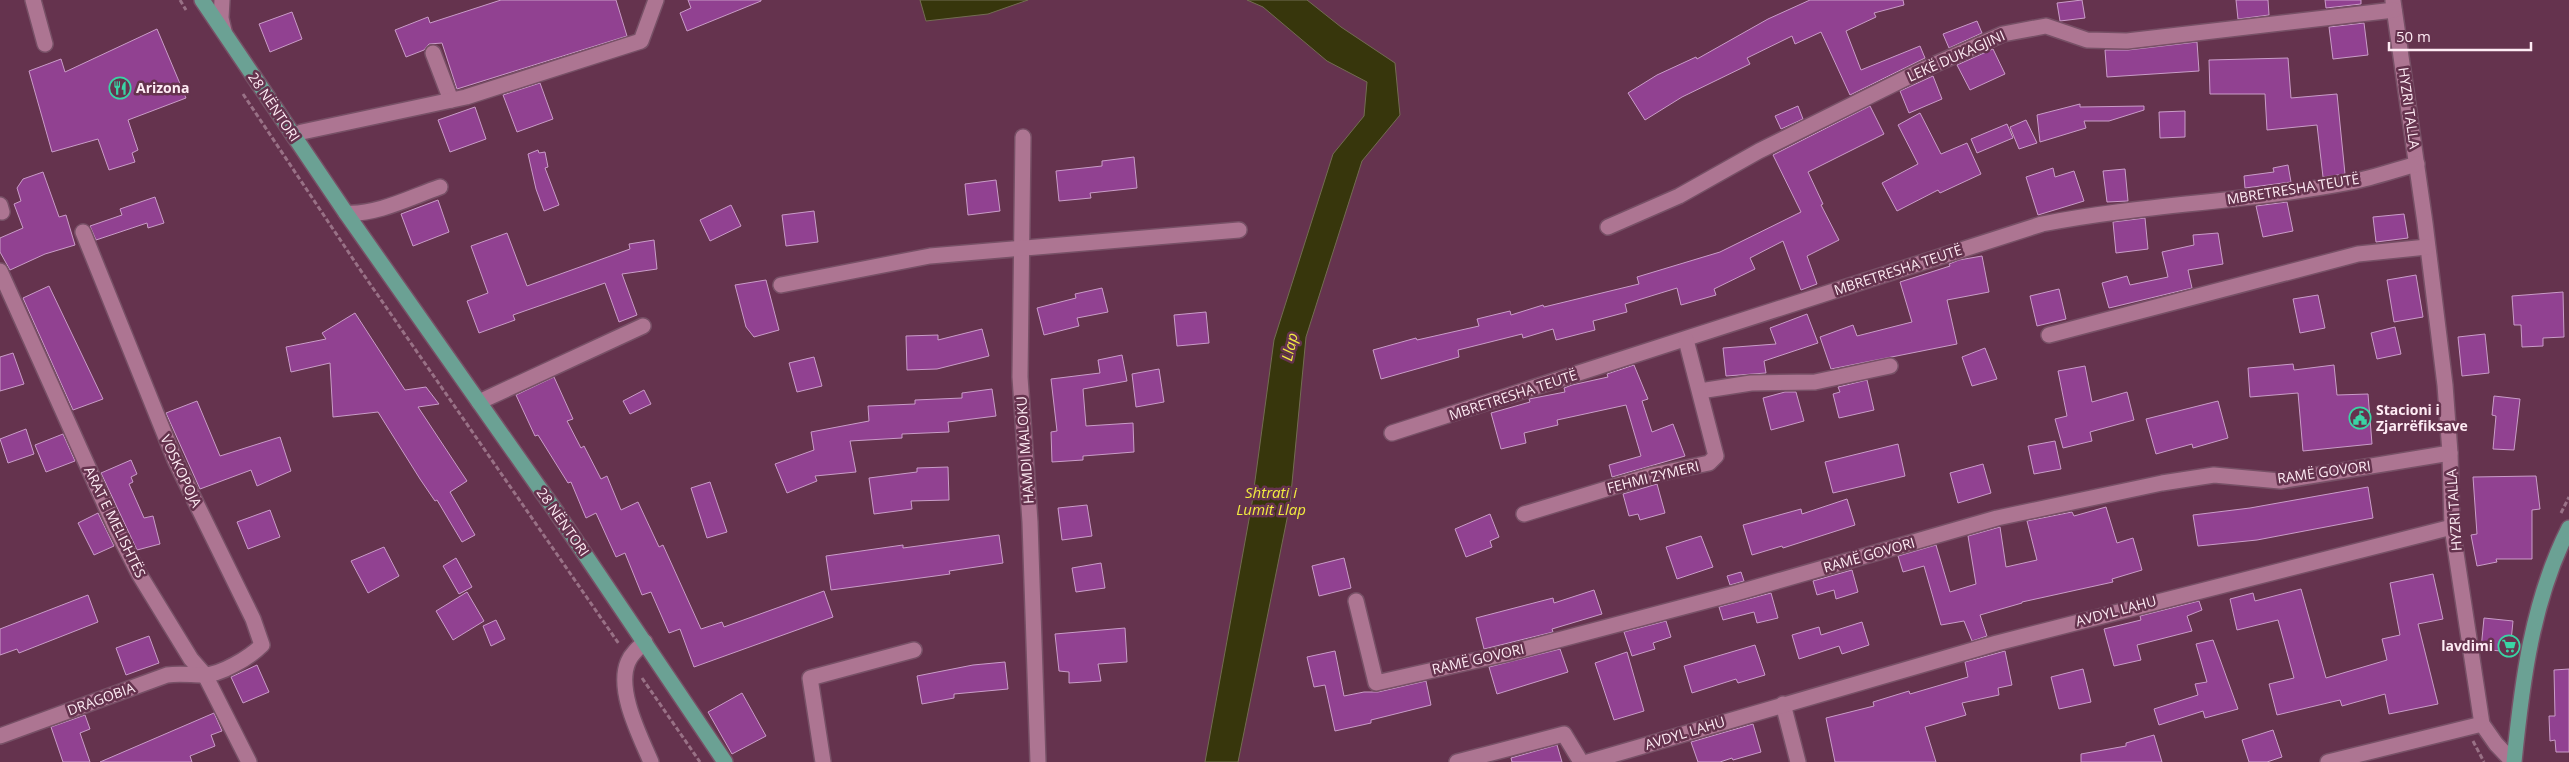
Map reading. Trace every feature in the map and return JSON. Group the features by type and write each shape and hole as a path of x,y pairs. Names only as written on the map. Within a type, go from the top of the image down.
{"main road":[{"name":"28 NËNTORI","path":"202,0 346,213 645,642 725,762"},
{"path":"2513,762 2526,660 2534,624 2545,586 2569,528"}],"street":[{"path":"33,0 45,44"},
{"path":"222,0 221,18 224,31"},
{"path":"294,136 302,132 451,100 641,41 656,0"},
{"name":"HYZRI TALLA","path":"2393,5 2417,164 2445,385 2450,453 2452,527 2482,724 2496,744 2513,762"},
{"name":"LEKË DUKAGJINI","path":"1608,227 1679,196 1759,151 1922,70 2003,34 2046,26 2088,40 2127,41 2393,5"},
{"path":"433,53 451,100"},
{"name":"HAMDI MALOKU","path":"1023,137 1020,377 1030,522 1038,762"},
{"name":"MBRETRESHA TEUTË","path":"1392,433 2042,224 2086,216 2208,202 2352,182 2417,164"},
{"path":"346,213 357,214 440,187"},
{"path":"781,285 930,256 1238,230"},
{"name":"VOSKOPOJA","path":"83,232 167,442 253,619 262,645 249,658 205,675"},
{"path":"2049,335 2358,254 2427,247"},
{"name":"ARAT E MELISHTËS","path":"0,271 135,566 190,659 205,675 250,762"},
{"path":"479,402 643,326"},
{"name":"FEHMI ZYMERI","path":"1524,514 1652,475 1709,463 1716,456 1686,340"},
{"path":"1700,391 1751,383 1815,382 1890,366"},
{"name":"RAMË GOVORI","path":"1356,601 1376,683 1509,653 1736,593 1997,518 2214,475 2280,481 2450,453"},
{"name":"AVDYL LAHU","path":"1588,762 1783,704 2100,615 2452,527"},
{"path":"645,642 629,660 624,674 624,686 651,762"},
{"path":"823,762 810,678 914,650"},
{"name":"DRAGOBIA","path":"0,736 167,675 182,673 205,675"},
{"path":"1783,704 1798,762"},
{"path":"2328,762 2482,724"},
{"path":"1457,762 1564,734 1581,762"}],"path":[{"path":"180,0 191,16"},
{"path":"240,89 359,268 700,762"},
{"path":"2558,517 2569,497"}],"water":[{"path":"920,0 1028,0 988,14 926,21"},
{"name":"Shtrati i Lumit Llap","path":"1247,0 1307,0 1341,27 1395,63 1400,115 1362,161 1306,337 1290,504 1238,762 1205,762 1252,503 1274,340 1333,154 1364,116 1367,82 1327,61 1263,7"}],"building":[{"path":"501,0 616,0 627,36 457,89 442,43 429,44 424,50 406,57 395,30 428,17 430,23"},
{"path":"688,0 761,1 687,31 680,13 691,8"},
{"path":"1810,0 1903,0 1904,5 1874,13 1876,17 1846,31 1861,70 1920,46 1925,58 1850,95 1821,32 1795,44 1792,36 1747,58 1750,64 1682,97 1645,120 1628,93 1657,75 1696,57 1697,59 1768,19"},
{"path":"2082,0 2085,18 2060,21 2057,3"},
{"path":"2236,0 2268,0 2269,15 2238,19"},
{"path":"2325,0 2361,0 2361,4 2326,8"},
{"path":"292,12 302,39 270,52 259,24"},
{"path":"1977,21 1982,33 1949,48 1943,34"},
{"path":"2364,23 2368,55 2333,59 2329,27"},
{"name":"Arizona","path":"157,29 186,98 128,120 138,150 132,153 135,162 109,170 98,139 52,152 29,71 61,59 65,72"},
{"path":"2197,42 2199,71 2107,77 2105,50 2128,50"},
{"path":"1993,49 2005,74 1970,90 1957,65"},
{"path":"2288,58 2291,98 2337,94 2345,174 2323,177 2317,125 2267,130 2265,94 2210,94 2209,60"},
{"path":"1933,76 1942,99 1909,113 1900,91"},
{"path":"540,83 553,119 517,132 503,95"},
{"path":"2080,104 2080,107 2144,106 2144,110 2109,121 2084,121 2086,128 2040,142 2037,115"},
{"path":"1798,106 1803,119 1781,129 1775,116"},
{"path":"1870,106 1884,134 1808,172 1823,204 1821,205 1839,240 1807,256 1817,284 1801,290 1783,241 1750,258 1755,269 1714,289 1716,295 1681,305 1677,288 1625,304 1627,312 1593,321 1595,330 1556,340 1553,329 1523,338 1522,334 1458,350 1459,357 1381,379 1373,350 1416,338 1417,340 1479,326 1477,319 1510,311 1511,315 1543,305 1544,307 1639,284 1637,277 1720,252 1801,212 1773,155"},
{"path":"475,107 486,139 450,152 438,120"},
{"path":"2185,111 2185,137 2160,138 2159,112"},
{"path":"1920,113 1941,154 1967,143 1981,174 1940,193 1938,190 1897,211 1882,183 1918,164 1898,125"},
{"path":"2026,120 2037,143 2019,149 2010,127"},
{"path":"2007,124 2013,138 1977,153 1971,139"},
{"path":"538,150 539,153 545,152 548,167 545,168 559,205 544,211 536,189 528,154"},
{"path":"1134,157 1137,188 1090,193 1091,198 1059,201 1056,171 1102,166 1102,161"},
{"path":"2288,165 2291,182 2245,188 2244,176 2274,172 2273,168"},
{"path":"2053,168 2055,177 2074,171 2084,201 2038,215 2026,177"},
{"path":"2125,169 2128,201 2107,202 2103,171"},
{"path":"43,172 59,217 66,215 75,245 45,254 10,270 0,252 0,238 23,228 14,204 21,201 17,188 23,179"},
{"path":"996,180 1000,211 968,215 965,184"},
{"path":"155,197 164,223 148,228 147,223 96,240 90,226 122,215 120,209"},
{"path":"438,200 449,232 413,246 401,214"},
{"path":"2287,202 2293,231 2263,237 2256,206"},
{"path":"731,205 741,226 710,241 700,220"},
{"path":"814,211 818,242 786,246 782,215"},
{"path":"2404,214 2408,238 2376,242 2373,217"},
{"path":"2145,218 2148,249 2116,253 2113,222"},
{"path":"507,233 527,286 630,249 629,244 654,240 657,269 622,274 637,315 619,322 605,283 513,315 515,320 479,333 467,301 488,293 471,246"},
{"path":"2218,233 2223,264 2188,270 2192,288 2109,308 2102,283 2127,276 2130,285 2168,277 2162,252 2194,245 2193,235"},
{"path":"1982,256 1989,292 1947,300 1957,344 1831,369 1820,337 1853,325 1857,336 1912,322 1900,282 1950,266 1949,264 1959,260"},
{"path":"2416,275 2423,317 2394,322 2387,280"},
{"path":"766,280 779,330 754,337 746,327 735,285"},
{"path":"49,286 103,399 73,410 23,298"},
{"path":"1102,288 1108,312 1077,318 1079,326 1044,335 1037,308 1076,298 1075,294"},
{"path":"2059,289 2066,319 2037,326 2030,296"},
{"path":"2563,292 2564,337 2543,338 2543,346 2522,347 2521,325 2514,325 2512,296"},
{"path":"2318,295 2325,328 2300,333 2293,299"},
{"path":"1206,312 1209,343 1177,346 1174,315"},
{"path":"355,313 405,390 426,387 439,404 418,407 467,481 450,492 475,535 462,542 437,500 435,501 420,479 378,412 333,417 330,363 291,372 286,347 326,339 322,333"},
{"path":"1807,314 1818,343 1764,361 1766,373 1726,376 1723,348 1776,344 1770,328"},
{"path":"2395,327 2401,354 2377,359 2371,333"},
{"path":"982,329 989,356 937,369 907,370 906,336 938,335 938,340"},
{"path":"2485,334 2489,373 2462,376 2458,337"},
{"path":"1985,348 1997,379 1972,386 1962,357"},
{"path":"13,353 24,384 0,391 0,357"},
{"path":"1122,355 1127,381 1083,389 1086,426 1133,423 1134,452 1083,456 1083,460 1052,462 1051,432 1057,431 1051,379 1100,373 1098,360"},
{"path":"814,357 822,386 797,392 789,363"},
{"path":"2293,364 2294,370 2334,365 2337,395 2368,394 2372,444 2303,451 2298,393 2250,397 2248,368"},
{"path":"1634,365 1648,399 1642,401 1652,432 1673,424 1685,456 1612,477 1609,465 1641,456 1626,405 1557,420 1558,425 1524,433 1526,443 1501,449 1491,413 1530,402 1529,399 1565,392 1564,388 1608,377 1607,374"},
{"path":"2085,366 2092,402 2127,392 2134,420 2090,432 2092,441 2063,448 2055,419 2067,416 2058,371"},
{"path":"1159,369 1164,402 1136,407 1132,374"},
{"path":"554,377 573,419 567,421 581,448 584,446 601,479 607,476 621,510 638,502 659,547 663,545 701,629 722,622 724,627 824,591 833,617 694,667 680,629 669,633 651,592 642,595 625,553 616,557 596,513 586,518 571,482 568,483 538,435 535,436 516,395"},
{"path":"1867,380 1874,410 1839,418 1833,394 1840,392 1838,387"},
{"path":"992,389 996,416 948,422 949,432 902,434 902,438 850,441 856,472 815,476 817,481 787,493 775,464 814,450 811,432 869,421 868,406 915,404 915,400 962,398 962,393"},
{"path":"644,390 651,404 630,414 623,401"},
{"path":"1785,392 1796,392 1804,421 1771,430 1763,398"},
{"path":"2494,396 2520,399 2514,450 2493,449 2496,416 2492,415"},
{"path":"197,401 220,456 280,437 291,471 257,486 251,470 200,489 166,413"},
{"path":"2218,401 2228,438 2193,448 2192,444 2156,454 2146,419"},
{"path":"26,429 34,454 8,463 0,439"},
{"path":"63,434 75,461 46,472 35,445"},
{"path":"2055,441 2061,469 2034,474 2028,446"},
{"path":"1898,444 1905,476 1833,493 1825,462"},
{"path":"131,460 137,474 131,477 133,482 129,484 144,518 153,516 160,544 137,550 101,473"},
{"path":"1983,464 1991,493 1958,503 1950,473"},
{"path":"948,467 949,500 911,501 912,509 874,514 869,478 917,472 917,468"},
{"path":"2536,476 2540,509 2532,510 2532,559 2496,559 2497,562 2477,566 2471,535 2477,534 2473,477"},
{"path":"710,482 727,532 707,538 691,488"},
{"path":"1657,484 1665,513 1640,520 1638,514 1629,516 1623,494"},
{"path":"2368,487 2373,518 2257,540 2198,546 2193,515 2250,508"},
{"path":"1847,499 1855,525 1783,548 1782,546 1752,555 1743,525 1801,509 1802,514"},
{"path":"1087,505 1092,536 1062,540 1058,508"},
{"path":"2106,507 2117,543 2133,538 2142,570 2112,579 2113,582 2022,602 1980,615 1987,636 1972,641 1964,621 1941,625 1924,566 1903,572 1898,556 1936,545 1950,592 1976,584 1968,536 2000,527 2006,567 2037,560 2027,521 2072,512 2074,516"},
{"path":"270,510 280,537 248,549 237,522"},
{"path":"98,513 114,546 94,555 78,523"},
{"path":"1490,514 1499,537 1490,541 1492,547 1466,557 1455,529"},
{"path":"999,535 1003,563 949,571 950,574 831,590 826,556 903,545 903,548"},
{"path":"1701,536 1713,567 1677,579 1666,547"},
{"path":"384,547 399,576 368,593 351,561"},
{"path":"456,558 472,587 459,594 443,566"},
{"path":"1344,558 1351,588 1319,596 1312,566"},
{"path":"1101,563 1105,588 1076,592 1072,568"},
{"path":"1852,570 1858,592 1836,599 1834,590 1817,595 1813,581"},
{"path":"1741,572 1744,581 1730,585 1727,576"},
{"path":"2433,574 2443,619 2418,624 2438,704 2389,714 2385,694 2342,706 2340,700 2277,715 2269,684 2294,678 2278,620 2237,630 2230,599 2253,593 2255,601 2301,589 2326,678 2387,660 2382,639 2400,635 2390,583"},
{"path":"1594,590 1602,614 1552,629 1553,632 1484,649 1476,618 1553,598 1554,603"},
{"path":"467,592 484,621 453,640 436,611"},
{"path":"1771,593 1778,618 1757,623 1754,612 1723,620 1719,607"},
{"path":"88,595 98,622 19,653 17,649 0,655 0,629"},
{"path":"2199,601 2202,610 2187,616 2192,631 2137,645 2141,660 2114,666 2104,629 2141,620 2140,616"},
{"path":"2484,618 2513,621 2510,652 2481,649"},
{"path":"496,620 505,639 491,646 483,626"},
{"path":"1666,621 1671,637 1653,643 1655,649 1632,656 1624,632"},
{"path":"1862,622 1869,645 1842,654 1839,646 1799,659 1792,635 1819,627 1821,635"},
{"path":"1125,628 1127,662 1098,664 1101,681 1069,683 1069,672 1059,671 1055,634"},
{"path":"149,636 159,663 126,675 116,648"},
{"path":"2213,640 2238,709 2205,718 2203,711 2159,725 2154,709 2198,695 2195,684 2207,682 2196,644"},
{"path":"1755,645 1765,675 1738,683 1736,679 1692,693 1684,666"},
{"path":"1560,649 1568,672 1497,694 1489,667"},
{"path":"1335,651 1344,696 1364,692 1378,692 1426,681 1431,705 1371,720 1371,723 1335,731 1325,685 1314,687 1307,657"},
{"path":"2005,651 2012,685 1998,688 1999,695 1962,703 1966,715 1925,727 1936,762 1835,762 1826,718 1874,706 1873,702 1909,691 1910,694 1968,677 1965,662"},
{"path":"1627,652 1644,711 1614,720 1595,663"},
{"path":"1005,662 1008,689 954,694 954,698 922,704 917,676 973,665"},
{"path":"257,665 269,692 243,703 231,677"},
{"path":"2083,669 2091,702 2059,709 2051,677"},
{"path":"2569,669 2569,752 2556,752 2555,740 2550,741 2549,716 2555,716 2554,670"},
{"path":"742,693 766,736 732,754 708,712"},
{"path":"214,713 222,731 211,735 215,746 190,756 192,762 100,762"},
{"path":"85,715 90,729 80,733 90,762 63,762 51,727"},
{"path":"1753,724 1761,752 1733,760 1732,758 1720,762 1698,762 1691,742"},
{"path":"2273,730 2282,757 2267,762 2249,762 2242,740"},
{"path":"2154,735 2162,762 2081,762 2081,754 2126,746 2126,743"},
{"path":"1557,745 1562,762 1512,762 1511,758"}],"place":[{"name":"Arizona","path":"120,88"},
{"name":"Stacioni i Zjarrëfiksave","path":"2360,418"},
{"name":"lavdimi","path":"2509,646"}],"water label":[{"name":"Llap","path":"1290,347"}]}
